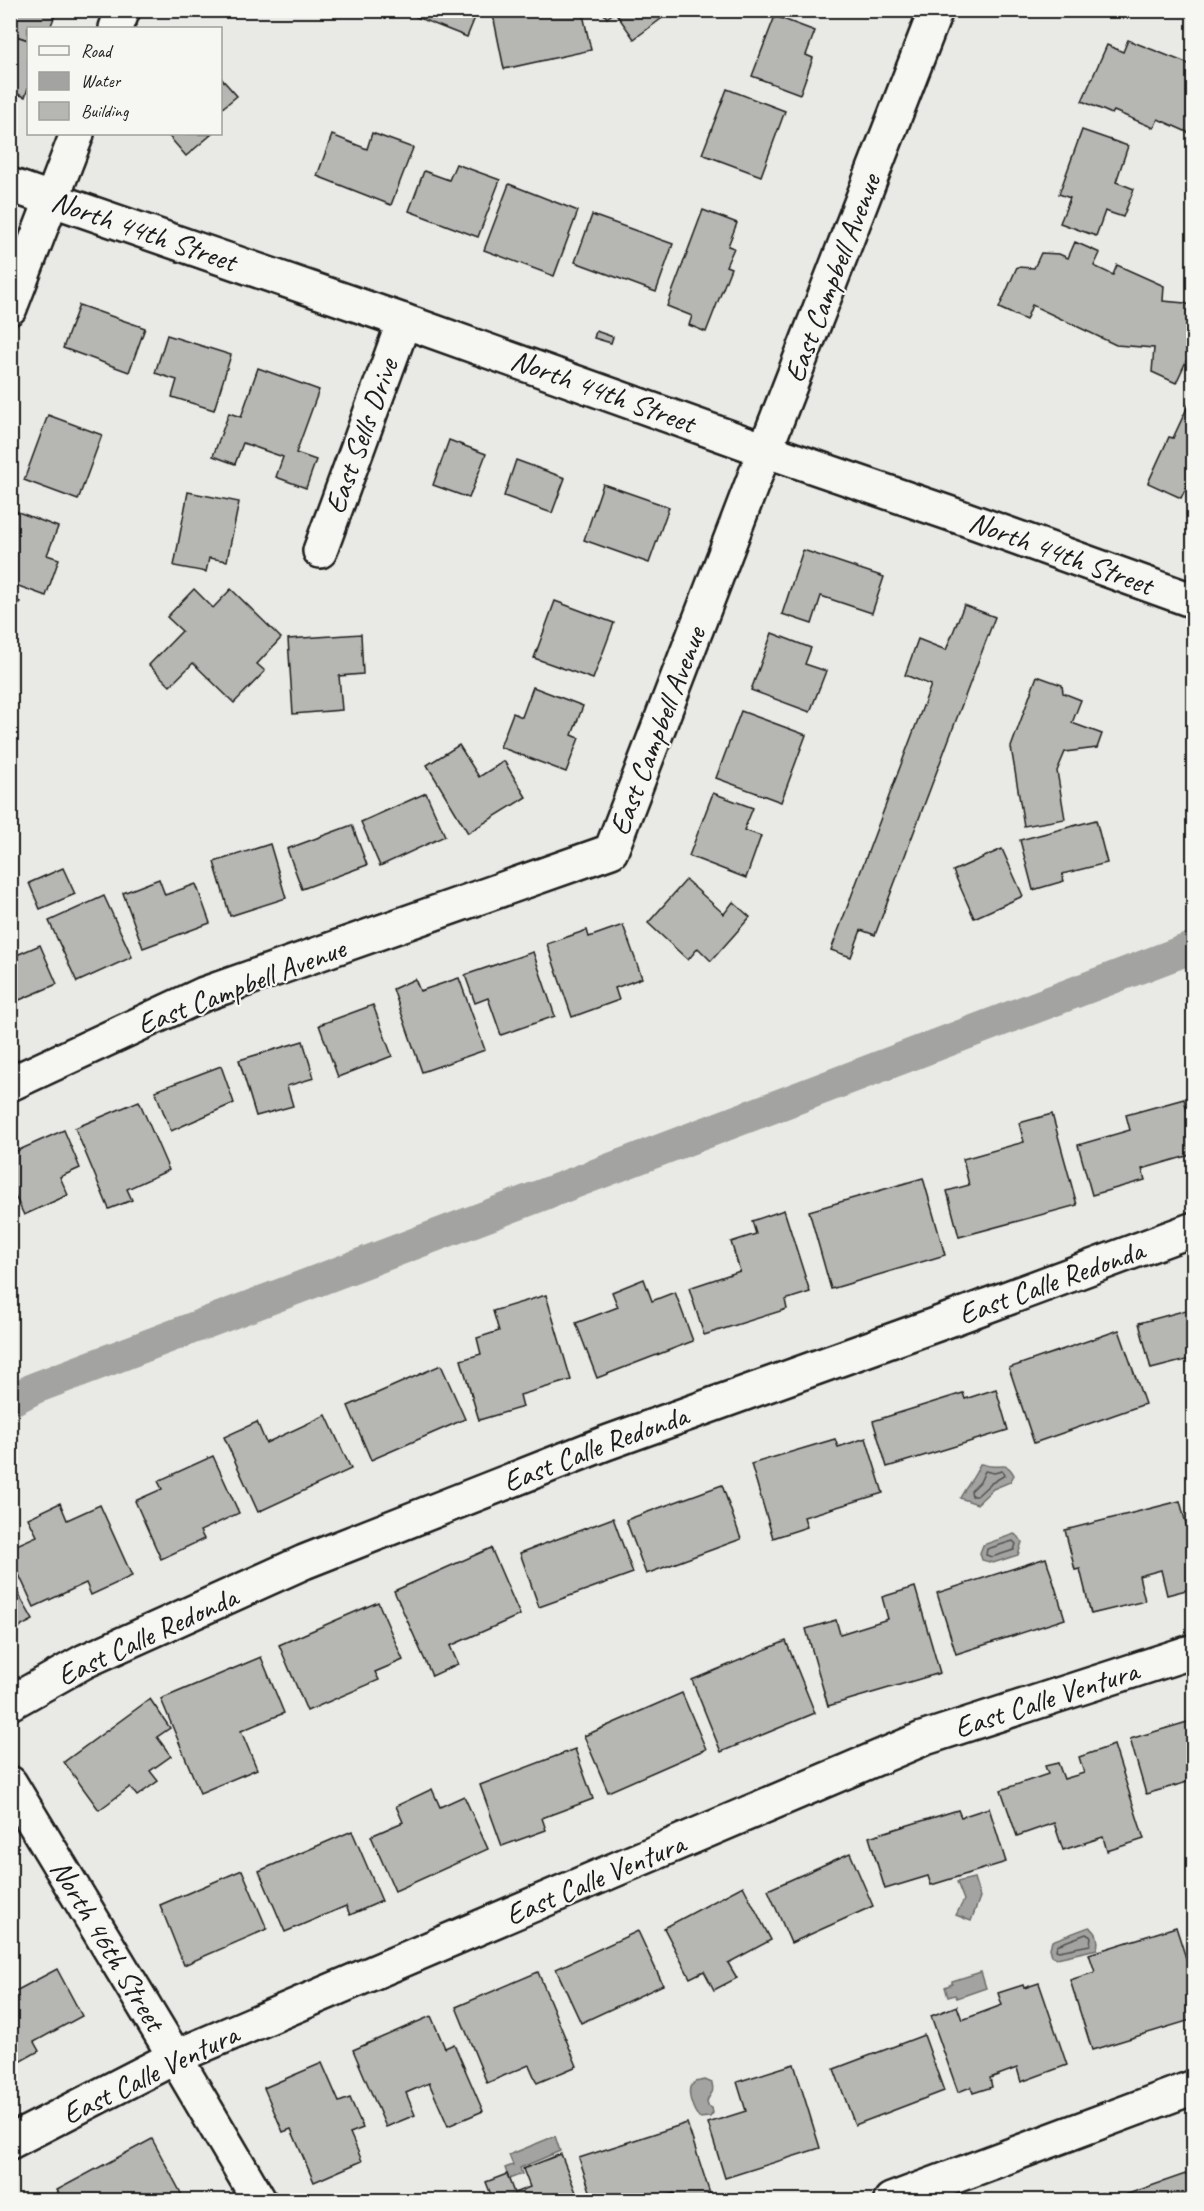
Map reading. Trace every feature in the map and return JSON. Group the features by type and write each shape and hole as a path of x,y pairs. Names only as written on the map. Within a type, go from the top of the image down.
{"street":[{"path":"116,27 123,10"},
{"name":"East Campbell Avenue","path":"10,1084 204,994 611,851 936,10"},
{"path":"10,308 77,135"},
{"name":"North 44th Street","path":"10,185 404,321 1194,601"},
{"name":"East Sells Drive","path":"320,551 404,321"},
{"name":"East Calle Redonda","path":"10,1703 85,1661 315,1558 606,1443 1194,1229"},
{"name":"East Calle Ventura","path":"10,2142 176,2056 922,1739 1194,1651"},
{"name":"North 46th Street","path":"10,1783 176,2056 259,2200"},
{"path":"891,2200 1194,2086"}],"water":[{"path":"980,1464 1006,1467 1014,1475 1010,1482 993,1489 977,1504 960,1498"},
{"path":"1014,1534 1022,1542 1018,1555 993,1563 982,1560 980,1553 983,1545"},
{"path":"974,1878 980,1897 971,1921 956,1915 964,1900 957,1882"},
{"path":"1089,1927 1097,1937 1097,1949 1057,1958 1052,1956 1050,1948 1052,1941"},
{"path":"981,1972 986,1988 957,1998 955,1995 948,1997 945,1987 952,1984 952,1981"},
{"path":"705,2080 712,2083 713,2087 707,2102 713,2113 710,2117 699,2118 692,2103 690,2087 695,2082"},
{"path":"555,2136 560,2151 520,2168 522,2174 509,2179 505,2168 513,2165 509,2155"}],"building":[{"path":"10,10 57,10 50,27 27,27 27,40 10,34"},
{"path":"399,10 478,10 467,37"},
{"path":"492,10 582,10 591,50 504,69"},
{"path":"601,10 673,10 634,39 615,12 607,18"},
{"path":"775,16 815,31 806,55 813,58 800,94 752,76"},
{"path":"10,34 27,40 27,91 25,97 10,91"},
{"path":"1128,40 1194,66 1194,135 1158,119 1154,128 1114,111 1112,114 1082,101 1107,45 1123,52"},
{"path":"222,79 237,96 222,108"},
{"path":"727,89 785,111 761,176 702,154"},
{"path":"1082,130 1128,146 1116,182 1134,189 1123,217 1105,211 1096,236 1060,223 1070,198 1059,194"},
{"path":"372,133 413,148 391,205 317,176 332,135 367,149"},
{"path":"168,135 211,135 186,156"},
{"path":"456,164 500,180 478,237 409,211 424,171 449,180"},
{"path":"509,184 578,211 554,276 484,250"},
{"path":"703,210 737,223 728,246 734,248 726,266 731,268 706,332 689,325 692,316 667,306"},
{"path":"592,215 673,244 656,292 575,262"},
{"path":"1075,242 1100,253 1094,266 1113,275 1117,265 1164,286 1163,301 1185,303 1194,307 1194,344 1176,383 1152,372 1154,348 1116,345 1032,305 1026,320 999,308 1017,267 1034,268 1041,253 1059,254 1068,258"},
{"path":"79,305 145,328 129,372 63,348"},
{"path":"596,331 613,337 611,343 594,338"},
{"path":"167,335 231,355 214,410 172,397 177,380 155,373"},
{"path":"258,368 319,390 296,453 316,460 306,488 276,477 283,457 243,443 235,464 213,456 229,413 241,417"},
{"path":"1194,393 1194,484 1189,482 1181,498 1148,483 1169,437 1173,438"},
{"path":"48,415 102,435 78,500 24,480"},
{"path":"449,440 486,454 469,498 433,485"},
{"path":"516,460 565,478 552,513 504,496"},
{"path":"603,484 669,507 649,563 584,540"},
{"path":"188,492 239,502 227,561 209,558 206,572 174,566"},
{"path":"10,509 58,527 47,555 59,559 46,596 10,583"},
{"path":"803,550 884,577 872,613 821,596 812,624 782,614"},
{"path":"194,589 213,608 231,589 281,638 257,664 265,671 234,703 193,663 170,686 149,665 182,631 167,617"},
{"path":"10,598 20,602 10,628"},
{"path":"555,601 614,623 593,679 534,658"},
{"path":"964,605 995,617 875,935 861,930 851,957 831,950 931,685 905,675 918,639 946,650"},
{"path":"772,633 811,648 805,664 826,671 810,712 751,690"},
{"path":"361,634 363,674 339,676 342,710 293,714 288,639"},
{"path":"1037,676 1062,685 1063,693 1081,700 1072,723 1102,734 1097,748 1065,752 1057,771 1065,819 1024,826 1011,747"},
{"path":"533,687 583,706 572,735 579,738 566,772 500,747 513,713 522,717"},
{"path":"741,711 806,735 781,802 716,778"},
{"path":"459,745 479,777 504,761 526,797 468,833 427,765"},
{"path":"426,793 445,836 380,866 361,822"},
{"path":"713,793 753,808 744,830 761,836 746,878 689,856"},
{"path":"1096,820 1107,863 1062,874 1064,881 1033,890 1020,840"},
{"path":"352,825 367,865 302,889 287,849"},
{"path":"270,844 286,898 230,916 214,862"},
{"path":"1002,849 1023,896 974,918 953,871"},
{"path":"63,868 75,894 40,909 29,883"},
{"path":"159,879 165,895 196,884 210,923 143,948 123,893"},
{"path":"686,880 724,914 733,902 750,917 711,961 698,948 688,960 648,923"},
{"path":"104,896 132,957 77,982 49,921"},
{"path":"623,925 642,978 615,988 619,1000 572,1017 547,944 587,930 589,937"},
{"path":"40,945 57,984 10,1004 10,954 12,957"},
{"path":"533,952 555,1016 501,1035 488,998 475,1003 465,975"},
{"path":"459,978 485,1050 422,1072 393,989 415,979 420,991"},
{"path":"373,1005 392,1056 338,1077 319,1025"},
{"path":"303,1041 314,1078 287,1086 293,1106 256,1116 239,1060"},
{"path":"221,1066 234,1103 171,1131 155,1091"},
{"path":"1184,1099 1194,1136 1194,1154 1142,1169 1145,1180 1092,1195 1078,1145 1130,1130 1126,1115"},
{"path":"139,1101 169,1170 127,1189 132,1200 109,1209 75,1128"},
{"path":"1052,1114 1077,1205 959,1237 947,1191 969,1185 963,1159 1024,1142 1019,1123"},
{"path":"64,1130 80,1168 60,1177 68,1195 24,1215 10,1185 10,1154"},
{"path":"923,1178 945,1255 831,1289 809,1211"},
{"path":"784,1210 810,1292 785,1300 787,1309 704,1335 689,1288 740,1271 731,1242 756,1234 752,1221"},
{"path":"644,1279 652,1301 675,1292 693,1341 597,1378 576,1323 618,1307 612,1292"},
{"path":"546,1295 571,1380 520,1395 523,1407 479,1420 461,1360 481,1354 477,1338 499,1331 493,1311"},
{"path":"1194,1308 1194,1358 1151,1369 1139,1323"},
{"path":"1119,1330 1145,1404 1034,1443 1009,1368"},
{"path":"441,1365 465,1419 371,1460 348,1406"},
{"path":"996,1389 1008,1430 887,1467 873,1421 963,1393 965,1399"},
{"path":"326,1415 351,1469 258,1512 224,1437 257,1422 266,1443"},
{"path":"866,1438 883,1493 804,1517 807,1527 773,1538 751,1464 835,1439 838,1447"},
{"path":"213,1456 239,1513 200,1531 204,1539 161,1559 135,1501 162,1489 158,1481"},
{"path":"722,1485 741,1539 646,1574 626,1520"},
{"path":"1180,1501 1194,1554 1194,1588 1167,1595 1161,1570 1139,1576 1145,1601 1091,1614 1080,1569 1075,1570 1065,1530"},
{"path":"60,1503 67,1520 100,1505 132,1576 91,1595 86,1583 34,1607 10,1555 10,1548 37,1536 28,1518"},
{"path":"613,1518 633,1573 539,1607 520,1553"},
{"path":"491,1548 520,1615 450,1646 458,1664 432,1676 394,1591"},
{"path":"1046,1558 1065,1619 956,1654 937,1593"},
{"path":"10,1579 33,1620 10,1632"},
{"path":"915,1587 940,1673 828,1706 806,1629 836,1620 840,1634 888,1619 882,1597"},
{"path":"378,1602 403,1660 375,1672 379,1680 307,1711 279,1645"},
{"path":"786,1641 815,1713 721,1752 692,1680"},
{"path":"261,1657 284,1713 241,1731 257,1769 200,1793 161,1699"},
{"path":"682,1693 706,1749 608,1792 584,1736"},
{"path":"150,1699 170,1728 157,1737 171,1756 150,1771 158,1781 137,1796 130,1787 99,1810 64,1762"},
{"path":"1194,1720 1194,1788 1191,1781 1146,1794 1130,1739"},
{"path":"1114,1745 1144,1839 1107,1851 1103,1837 1063,1850 1054,1823 1017,1836 1001,1790 1048,1774 1045,1766 1058,1763 1064,1779 1084,1773 1079,1757"},
{"path":"575,1749 593,1799 542,1818 546,1830 502,1846 480,1785"},
{"path":"432,1789 440,1807 464,1796 488,1849 395,1891 371,1836 403,1822 396,1806"},
{"path":"989,1808 1006,1862 931,1885 928,1876 885,1889 869,1837 958,1810 961,1817"},
{"path":"352,1831 382,1901 350,1915 346,1906 285,1932 259,1871"},
{"path":"850,1853 873,1906 791,1943 768,1890"},
{"path":"242,1870 267,1929 184,1965 160,1905"},
{"path":"743,1886 771,1940 728,1963 737,1978 714,1990 704,1971 690,1978 664,1928"},
{"path":"1176,1927 1194,1983 1194,2019 1092,2050 1070,1980 1095,1972 1089,1954"},
{"path":"638,1931 663,1985 581,2023 556,1969"},
{"path":"57,1969 82,2016 34,2042 39,2051 10,2067 10,1994"},
{"path":"538,1972 577,2066 537,2083 529,2065 487,2083 456,2007"},
{"path":"1039,1983 1067,2065 1021,2082 1017,2068 990,2078 992,2087 973,2093 971,2087 958,2092 931,2016 957,2006 962,2020 1002,2005 998,1993 1023,1985 1024,1988"},
{"path":"431,2016 445,2048 454,2044 483,2111 448,2126 429,2083 406,2093 415,2115 386,2127 353,2050"},
{"path":"924,2035 944,2091 855,2125 834,2069"},
{"path":"322,2063 339,2102 350,2098 363,2128 350,2133 362,2161 314,2182 291,2129 283,2132 264,2088"},
{"path":"794,2064 820,2148 725,2178 708,2123 746,2111 737,2082"},
{"path":"687,2123 712,2200 676,2200 674,2193 652,2200 593,2200 579,2158"},
{"path":"152,2139 183,2197 178,2200 63,2200 57,2190"},
{"path":"561,2154 579,2200 493,2200 486,2182 507,2174 514,2193 530,2187 523,2169"},
{"path":"1194,2171 1194,2200 1123,2200 1122,2196"},
{"path":"1102,2193 1104,2200 1078,2200"}],"waterway":[{"path":"10,1401 35,1388 1194,947"}]}
